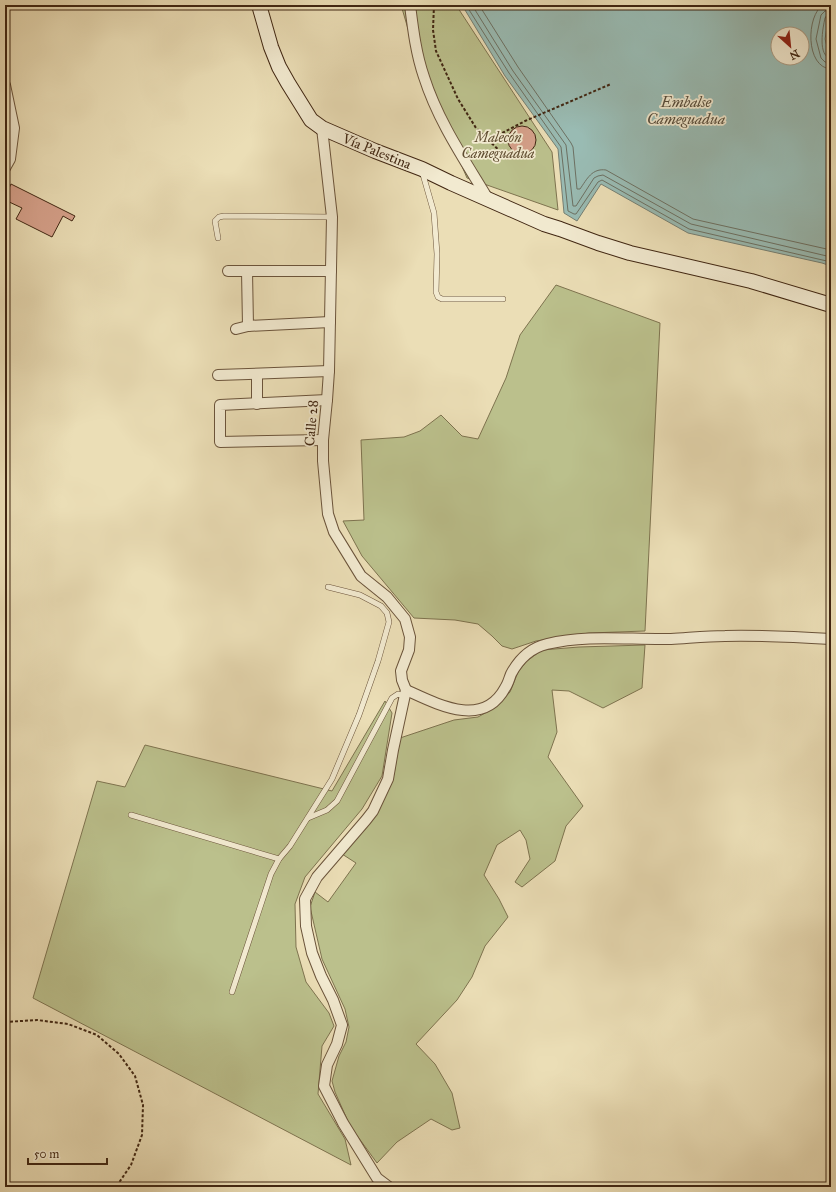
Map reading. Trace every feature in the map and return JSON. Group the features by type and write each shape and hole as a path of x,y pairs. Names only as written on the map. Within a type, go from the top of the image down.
{"main road":[{"name":"Vía Palestina","path":"259,5 271,47 279,67 312,120 322,128 422,169 544,224 598,243 630,253 751,281 831,305"}],"street":[{"path":"410,5 415,40 424,76 433,101 448,132 488,199"},
{"path":"5,85 14,128 10,159 5,168"},
{"name":"Calle 28","path":"322,128 332,217 329,371 323,440 323,461 328,514 334,532 361,576 387,597 405,619 410,637 409,650 401,671 405,693"},
{"path":"228,271 331,271"},
{"path":"247,271 248,326"},
{"path":"236,329 248,326 330,322"},
{"path":"218,375 329,371"},
{"path":"257,374 257,404"},
{"path":"323,440 220,442 220,405 327,400"},
{"path":"389,1187 376,1178 342,1123 324,1086 328,1065 337,1044 342,1025 333,1000 312,953 306,926 305,899 317,877 366,820 373,811 380,797 388,779 405,693 460,710 484,708 499,698 519,661 527,653 545,644 567,640 594,638 657,639 759,635 831,639"}],"lane":[{"path":"422,169 434,213 437,254 436,292 438,297 442,299 503,299"},
{"path":"218,238 215,221 219,217 224,216 332,217"},
{"path":"232,992 270,874 279,859 290,846 332,779 353,730 378,661 389,622 387,613 381,606 360,595 328,587"},
{"path":"307,819 327,810 337,801 392,698 398,694 405,693"},
{"path":"131,815 279,859"}],"path":[{"path":"434,5 433,30 436,51 458,99 476,128 508,159"},
{"path":"489,140 525,121 611,84"},
{"path":"5,1022 37,1020 68,1024 97,1035 119,1054 135,1076 143,1105 142,1135 131,1165 116,1187"}],"green space":[{"name":"Malecón Cameguadua","path":"401,5 456,5 552,152 558,210 467,178 418,63"},
{"path":"556,285 660,323 645,631 589,633 536,641 512,649 502,646 478,624 455,620 414,618 362,556 343,521 364,520 361,440 404,437 420,431 441,415 462,436 478,439 506,378 520,335"},
{"path":"645,645 642,688 603,708 569,691 552,690 557,732 548,757 583,806 566,826 555,861 522,887 515,882 530,859 526,840 520,830 497,845 484,875 508,917 485,946 472,977 457,1000 416,1044 435,1064 452,1093 460,1128 452,1130 431,1119 397,1142 377,1163 350,1126 335,1092 332,1081 339,1056 346,1042 349,1027 345,1009 322,959 310,907 315,892 328,902 356,863 342,854 367,827 379,808 394,774 400,738 454,720 478,717 496,707 510,692 518,672 527,661 542,650 579,647"},
{"path":"385,701 392,713 382,776 362,809 305,877 295,904 296,947 306,982 329,1013 334,1026 322,1046 318,1094 345,1139 351,1165 33,998 97,781 125,787 145,745 332,791"}],"water":[{"name":"Embalse Cameguadua","path":"462,5 831,5 825,39 831,61 831,266 688,233 601,184 577,221 564,213 558,149 505,76"}],"building":[{"path":"522,126 528,127 532,130 535,134 535,146 532,150 528,153 522,154 516,153 512,150 509,146 508,140 509,134 512,130 516,127"},
{"path":"11,184 75,216 72,221 63,216 52,237 16,219 22,208 5,200 5,196"}]}
